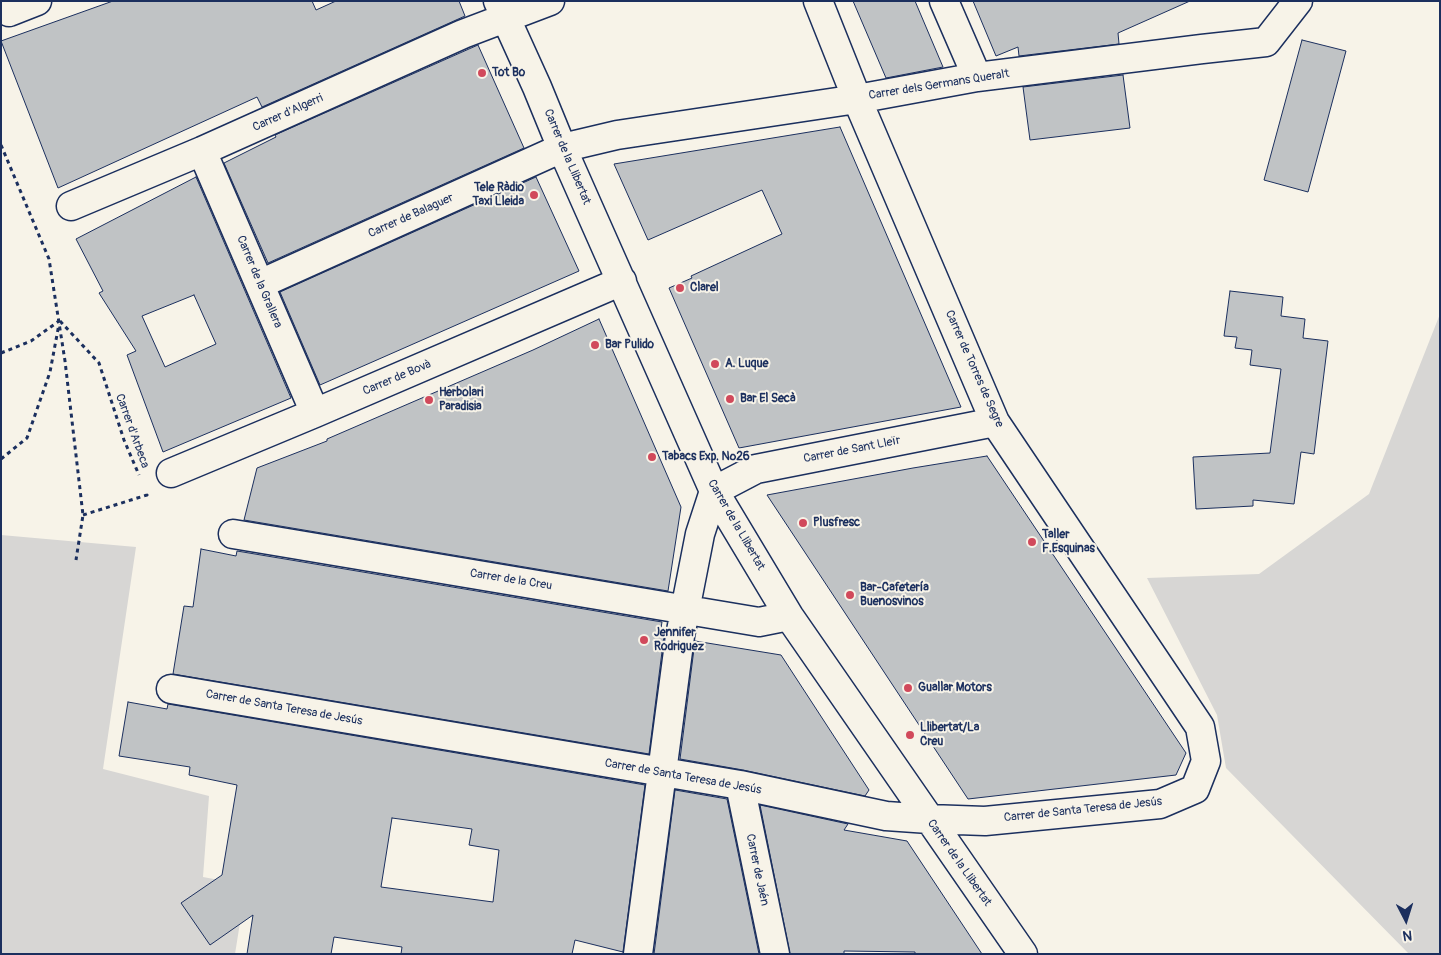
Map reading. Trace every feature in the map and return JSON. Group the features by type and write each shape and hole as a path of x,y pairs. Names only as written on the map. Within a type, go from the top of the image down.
{"street":[{"path":"7,6 37,1"},
{"name":"Carrer d'Algerri","path":"71,206 202,151 463,34 501,10 550,1"},
{"name":"Carrer de Torres de Segre","path":"818,1 857,99 995,422 1200,727 1206,761 1195,789"},
{"path":"944,1 977,78"},
{"name":"Carrer dels Germans Queralt","path":"562,148 617,135 857,99 977,78 1266,42 1298,1"},
{"name":"Carrer de la Llibertat","path":"501,10 537,87 562,148 714,491 789,616 1023,954"},
{"name":"Carrer de Balaguer","path":"260,284 562,148"},
{"name":"Carrer de la Grallera","path":"202,151 315,413"},
{"name":"Carrer de Bovà","path":"171,472 315,413 622,282"},
{"name":"Carrer de Sant Lleïr","path":"714,491 756,468 995,422"},
{"path":"638,954 680,636 700,534 714,491"},
{"name":"Carrer de la Creu","path":"233,534 685,608 759,622 789,616"},
{"name":"Carrer de Santa Teresa de Jesús","path":"171,689 740,785 886,816 985,821 1160,804 1195,789"},
{"name":"Carrer de Jaén","path":"740,785 775,954"}],"path":[{"path":"1,145 49,259 66,361 83,515 76,560"},
{"path":"1,353 31,341 59,321"},
{"path":"1,459 27,438 50,372 59,321"},
{"name":"Carrer d'Arbeca","path":"59,321 98,363 124,440 139,476"},
{"name":"Carrer d'Arbeca","path":"83,515 147,495 143,486"}],"shaded area":[{"path":"1440,314 1440,954 1409,954 1226,768 1217,715 1147,578 1259,574 1369,494"},
{"path":"1,535 136,547 103,769 209,796 203,877 246,885 235,954 1,954"}],"building":[{"path":"113,1 312,1 316,10 336,1 459,1 465,16 262,107 257,97 58,188 1,41"},
{"path":"853,1 915,1 943,67 886,78"},
{"path":"973,1 1190,1 1118,33 1119,44 1019,56 1018,47 996,56"},
{"path":"1302,40 1346,51 1308,192 1264,180"},
{"path":"478,45 524,148 268,263 224,163 276,137 275,135"},
{"path":"1123,75 1130,128 1030,140 1023,87"},
{"path":"840,127 961,407 739,448 669,288 782,234 762,190 648,240 614,164"},
{"path":"196,177 291,398 163,452 127,355 136,351 99,293 103,291 76,239","holes":["194,295 216,344 165,367 142,316"]},
{"path":"536,177 579,271 320,385 280,292"},
{"path":"1230,291 1283,297 1281,316 1305,319 1303,338 1328,341 1314,454 1301,452 1294,504 1253,500 1253,506 1196,509 1193,457 1270,453 1281,369 1250,365 1252,350 1235,348 1237,337 1224,336"},
{"path":"599,319 681,507 668,591 244,520 257,468 327,441 327,439 533,350"},
{"path":"987,456 1186,753 1176,775 968,799 767,495"},
{"path":"201,549 236,556 237,551 662,622 660,634 664,636 649,754 173,674 184,606 193,607"},
{"path":"695,641 781,655 869,790 865,796 743,770 680,759"},
{"path":"128,702 167,709 168,704 645,785 623,952 575,940 572,954 401,954 402,947 334,937 331,954 247,954 253,915 210,945 181,903 222,875 237,785 189,775 190,767 119,756","holes":["392,818 472,829 469,845 499,850 493,902 381,887"]},
{"path":"675,790 727,799 759,954 654,954"},
{"path":"760,805 848,824 844,830 907,841 982,954 844,951 844,954 790,954"}],"place":[{"name":"Tot Bo","path":"482,73"},
{"name":"Tele Ràdio Taxi Lleida","path":"534,195"},
{"name":"Clarel","path":"680,288"},
{"name":"Bar Pulido","path":"595,345"},
{"name":"A. Luque","path":"715,364"},
{"name":"Bar El Secà","path":"730,399"},
{"name":"Herbolari Paradisia","path":"429,400"},
{"name":"Tabacs Exp. Nº26","path":"652,457"},
{"name":"Plusfresc","path":"803,523"},
{"name":"Taller F.Esquinas","path":"1032,542"},
{"name":"Bar-Cafetería Buenosvinos","path":"850,595"},
{"name":"Jennifer Rodriguez","path":"644,640"},
{"name":"Guallar Motors","path":"908,688"},
{"name":"Llibertat/La Creu","path":"910,735"}]}
